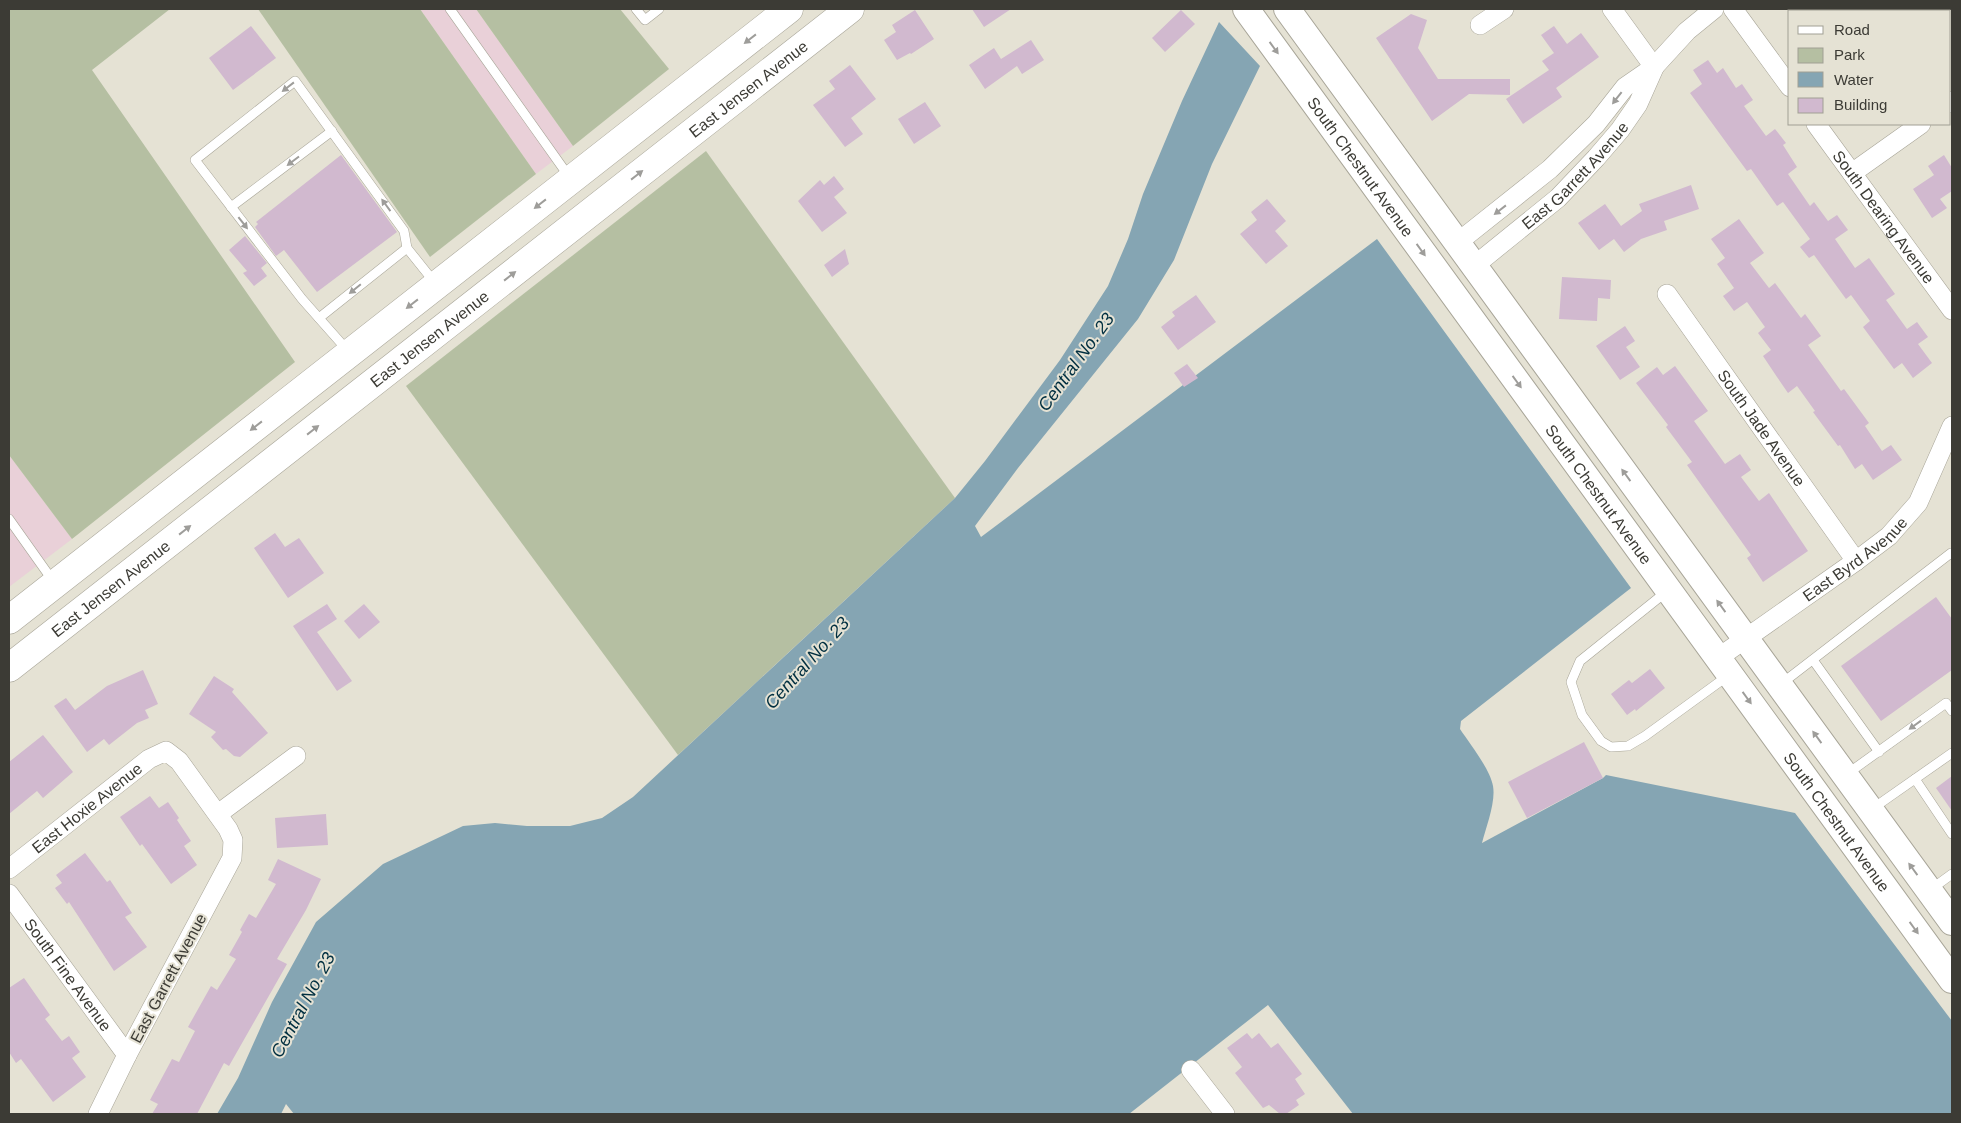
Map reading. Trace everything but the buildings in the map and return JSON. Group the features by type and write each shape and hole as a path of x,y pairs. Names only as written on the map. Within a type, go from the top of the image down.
{"main road":[{"path":"9,620 788,9"},
{"name":"East Jensen Avenue","path":"9,668 850,9"},
{"name":"South Chestnut Avenue","path":"1246,9 1952,980"},
{"name":"South Chestnut Avenue","path":"1287,9 1952,922"}],"street":[{"path":"1480,25 1504,9"},
{"path":"1612,9 1654,67"},
{"name":"East Garrett Avenue","path":"1457,243 1550,169 1596,124 1625,88 1654,67 1687,31 1714,9"},
{"path":"1732,9 1788,84"},
{"name":"East Garrett Avenue","path":"1474,266 1558,198 1596,158 1638,104 1654,67"},
{"name":"South Dearing Avenue","path":"1817,125 1952,310"},
{"path":"1852,173 1920,125"},
{"name":"South Jade Avenue","path":"1667,294 1856,561"},
{"name":"East Byrd Avenue","path":"1724,666 1745,639 1889,536 1918,503 1952,426"},
{"name":"East Hoxie Avenue","path":"9,869 149,759 166,751 179,760 218,814"},
{"path":"218,814 296,756"},
{"name":"East Garrett Avenue","path":"98,1114 127,1055 232,858 233,840 218,814"},
{"name":"South Fine Avenue","path":"9,894 127,1055"},
{"path":"1191,1070 1225,1114"}],"lane":[{"path":"450,9 571,179"},
{"path":"636,9 645,20 659,9"},
{"path":"350,353 302,299 195,160 295,81 404,231 407,248 436,285"},
{"path":"231,207 332,131"},
{"path":"319,318 407,248"},
{"path":"9,519 55,583"},
{"path":"1779,686 1952,553"},
{"path":"1668,590 1580,661 1571,682 1582,715 1601,740 1610,747 1628,746 1645,736 1724,666"},
{"path":"1813,660 1878,752"},
{"path":"1845,775 1946,702 1952,711"},
{"path":"1870,810 1952,753"},
{"path":"1915,779 1952,834"},
{"path":"1929,891 1952,874"}],"shaded area":[{"path":"420,9 476,9 573,146 536,174"},
{"path":"9,455 72,539 9,587"}],"green space":[{"path":"9,9 170,9 92,70 295,362 72,539 9,455"},
{"path":"258,9 420,9 536,174 430,257"},
{"path":"476,9 620,9 669,69 573,146"},
{"path":"706,151 955,498 678,755 406,386"}],"water":[{"name":"Central No. 23","path":"1219,22 1260,66 1212,164 1174,260 1138,319 1018,468 975,526 981,537 1377,239 1631,588 1461,721 1460,729 1484,764 1493,786 1492,807 1482,843 1606,775 1795,813 1952,1021 1952,1114 1353,1114 1268,1005 1129,1114 294,1114 286,1104 281,1114 217,1114 238,1078 272,1002 316,922 383,864 463,826 495,823 527,826 570,826 602,818 633,797 955,498 1060,360 1108,286 1128,239 1143,194 1182,101"}]}
